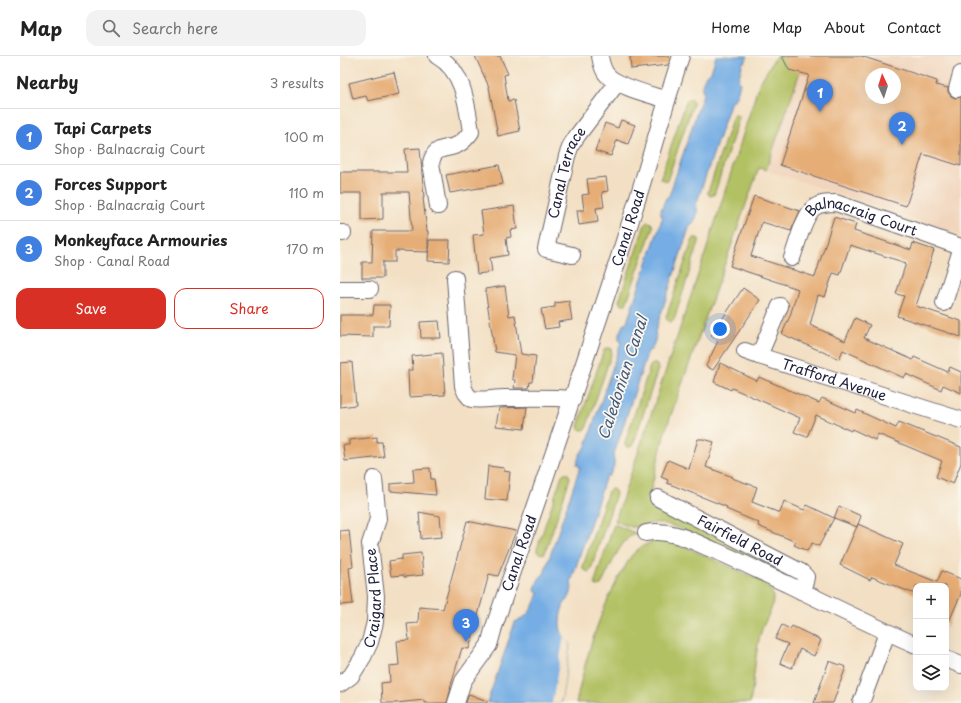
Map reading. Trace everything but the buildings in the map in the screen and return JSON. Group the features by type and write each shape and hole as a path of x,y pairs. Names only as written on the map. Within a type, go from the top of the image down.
{"street":[{"path":"437,56 453,70 461,86 468,106 471,132 460,144 440,150 432,156 431,163 438,206"},
{"path":"600,56 602,66 608,76 617,83 666,100"},
{"name":"Canal Road","path":"456,703 463,681 489,645 573,399 681,56"},
{"name":"Canal Terrace","path":"572,255 546,249 567,156 571,145 577,136 617,83"},
{"name":"Balnacraig Court","path":"792,258 807,216 815,207 825,203 836,203 961,247"},
{"path":"944,303 961,250"},
{"path":"455,278 463,386 471,399 573,399"},
{"path":"340,289 370,289"},
{"name":"Trafford Avenue","path":"780,306 752,353 961,420"},
{"name":"Craigard Place","path":"340,684 351,676 362,658 370,642 375,622 376,596 370,544 378,519 374,479"},
{"name":"Fairfield Road","path":"658,498 801,572 806,577 801,591"},
{"name":"Fairfield Road","path":"646,533 654,531 686,538 746,564 913,644"},
{"path":"861,703 888,633"},
{"path":"949,660 961,665"}],"shaded area":[{"path":"806,56 961,56 961,235 766,170"}],"green space":[{"path":"776,56 791,56 803,63 766,170 759,168 665,432 648,501 750,551 791,575 679,528 661,523 631,527 615,521 706,251 759,84"},
{"path":"688,99 693,101 693,104 667,181 660,179 686,101"},
{"path":"733,116 739,116 739,118 714,195 710,196 708,192"},
{"path":"650,222 653,227 626,304 622,305 619,301 645,224"},
{"path":"694,238 699,239 699,242 674,320 669,322 666,317"},
{"path":"606,348 611,349 612,352 586,429 581,430 578,426 604,350"},
{"path":"652,364 657,365 658,369 633,445 628,447 625,443 650,366"},
{"path":"567,473 570,478 545,553 542,554 537,552 537,549 562,475"},
{"path":"611,489 615,491 616,494 589,572 583,569 583,566 608,491"},
{"path":"614,524 635,533 629,537 619,549 601,585 597,586 595,585 595,581"},
{"path":"653,541 663,541 681,545 760,580 772,592 772,605 762,629 757,647 750,703 576,703 594,635 614,586 633,554 641,547"}],"water":[{"name":"Caledonian Canal","path":"716,56 748,56 745,62 743,62 738,81 740,83 737,94 734,100 731,101 696,205 696,218 693,224 690,225 655,332 656,336 654,343 651,350 648,351 613,457 613,469 609,476 606,476 571,582 571,594 565,602 561,612 560,624 562,634 570,643 561,703 487,703 515,622 528,614 538,593 535,591 537,584 540,577 544,574 580,467 577,465 579,458 585,449 621,342 619,340 619,334 624,323 627,322 663,216 661,215 661,210 666,198 669,196 704,91 702,90 702,84 706,75 711,72"}],"pier":[{"path":"564,636 570,643 561,703 552,703"}],"place":[{"name":"Tapi Carpets","path":"820,112"},
{"name":"Forces Support","path":"902,145"},
{"name":"Monkeyface Armouries","path":"466,642"}]}
